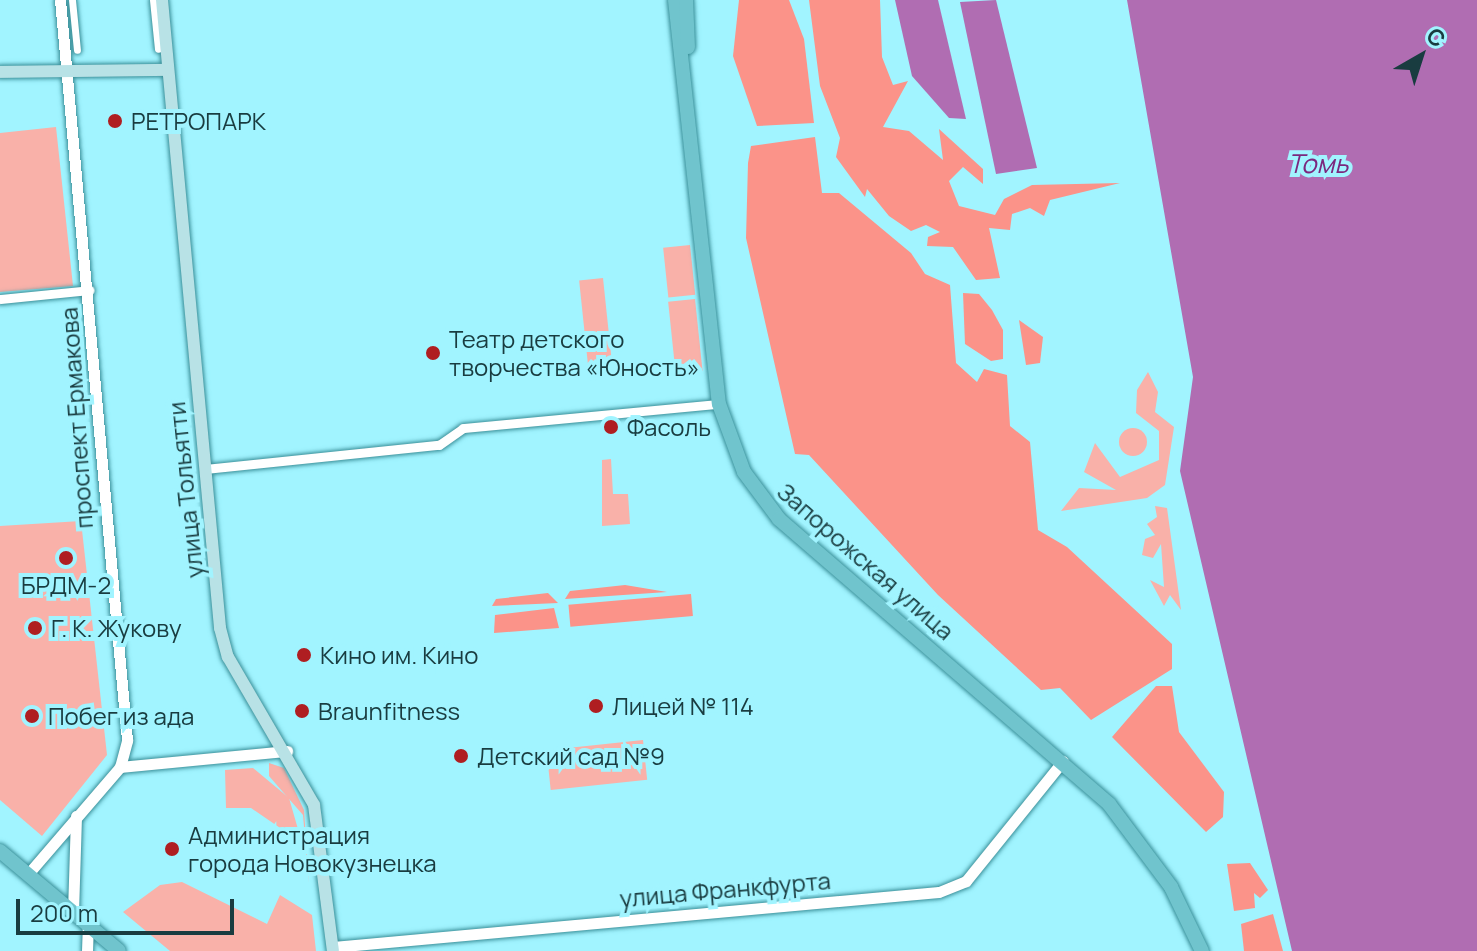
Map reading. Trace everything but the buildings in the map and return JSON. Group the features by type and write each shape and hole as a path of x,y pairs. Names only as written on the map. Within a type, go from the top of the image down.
{"main road":[{"name":"улица Тольятти","path":"162,0 224,646 287,751 318,817 333,949"},
{"name":"Запорожская улица","path":"675,0 686,63 719,404 744,472 779,519 1063,761 1143,844 1202,951"},
{"name":"Запорожская улица","path":"686,0 686,63"},
{"path":"0,72 168,70"},
{"path":"0,851 119,951"}],"street":[{"name":"проспект Ермакова","path":"60,0 90,290 127,740 120,767"},
{"path":"72,0 77,50"},
{"path":"153,0 158,49"},
{"path":"0,299 90,290"},
{"path":"205,469 439,445 463,428 719,404"},
{"path":"28,874 120,767 287,751"},
{"name":"улица Франкфурта","path":"333,949 939,892 966,881 1063,761"},
{"path":"73,912 76,816"},
{"path":"87,951 88,925"}],"shaded area":[{"path":"739,0 789,0 804,39 814,123 757,126 733,56"},
{"path":"809,0 880,0 882,57 893,85 908,81 883,127 909,131 943,160 939,129 983,169 983,184 963,167 949,181 959,206 995,215 1004,199 1032,185 1120,183 1050,200 1044,216 1030,208 1012,214 1010,230 989,228 1000,278 976,280 953,247 927,246 928,237 940,232 926,225 911,231 889,216 867,189 865,197 836,157 840,138 820,86"},
{"path":"56,127 73,286 0,292 0,133"},
{"path":"815,137 822,193 839,193 911,253 925,274 950,285 956,363 977,382 984,369 1007,375 1010,426 1030,442 1038,530 1067,547 1172,644 1172,669 1091,720 1060,688 1041,690 938,595 809,455 795,454 746,238 748,163 751,146"},
{"path":"690,245 695,295 668,298 663,248"},
{"path":"603,278 612,363 588,365 579,281"},
{"path":"963,293 979,294 992,310 1003,330 1003,359 991,361 965,344"},
{"path":"695,299 703,371 676,373 668,302"},
{"path":"1019,320 1043,337 1040,363 1026,365"},
{"path":"1148,372 1158,392 1155,412 1174,427 1165,485 1147,498 1061,511 1079,488 1116,490 1084,472 1095,443 1120,477 1159,460 1159,431 1136,413 1137,390"},
{"path":"1133,428 1143,432 1147,442 1143,452 1133,456 1123,452 1119,442 1123,432"},
{"path":"611,459 613,494 628,494 630,524 602,526 602,460"},
{"path":"1155,506 1167,508 1181,610 1170,595 1164,606 1150,580 1164,587 1161,544 1153,558 1142,555 1145,539 1155,535 1147,524 1157,517"},
{"path":"81,521 107,755 42,836 0,800 0,526"},
{"path":"625,585 667,592 565,599 570,591"},
{"path":"548,593 558,603 492,606 496,599"},
{"path":"691,594 693,616 570,627 568,605"},
{"path":"554,608 559,628 494,633 495,615"},
{"path":"1156,686 1172,686 1179,732 1224,792 1223,817 1206,832 1112,737"},
{"path":"643,740 647,780 551,790 547,750"},
{"path":"269,763 284,768 304,810 309,884 303,815 269,776"},
{"path":"253,768 289,798 302,843 251,808 226,808 225,770"},
{"path":"1250,863 1268,890 1260,898 1254,893 1255,908 1234,911 1227,864"},
{"path":"182,882 267,924 280,895 312,915 316,951 170,951 123,912 160,885"},
{"path":"1273,914 1283,951 1244,951 1241,924"}],"water":[{"path":"895,0 938,0 966,119 949,118 912,76"},
{"path":"996,0 1037,168 996,174 960,2"},
{"name":"Томь","path":"1127,0 1477,0 1477,951 1292,951 1180,471 1193,377"}],"place":[{"name":"РЕТРОПАРК","path":"115,121"},
{"name":"Театр детского творчества «Юность»","path":"433,353"},
{"name":"Фасоль","path":"611,427"},
{"name":"БРДМ-2","path":"66,558"},
{"name":"Г. К. Жукову","path":"35,628"},
{"name":"Кино им. Кино","path":"304,655"},
{"name":"Лицей № 114","path":"596,706"},
{"name":"Braunfitness","path":"302,711"},
{"name":"Побег из ада","path":"32,716"},
{"name":"Детский сад №9","path":"461,756"},
{"name":"Администрация города Новокузнецка","path":"172,849"}]}
